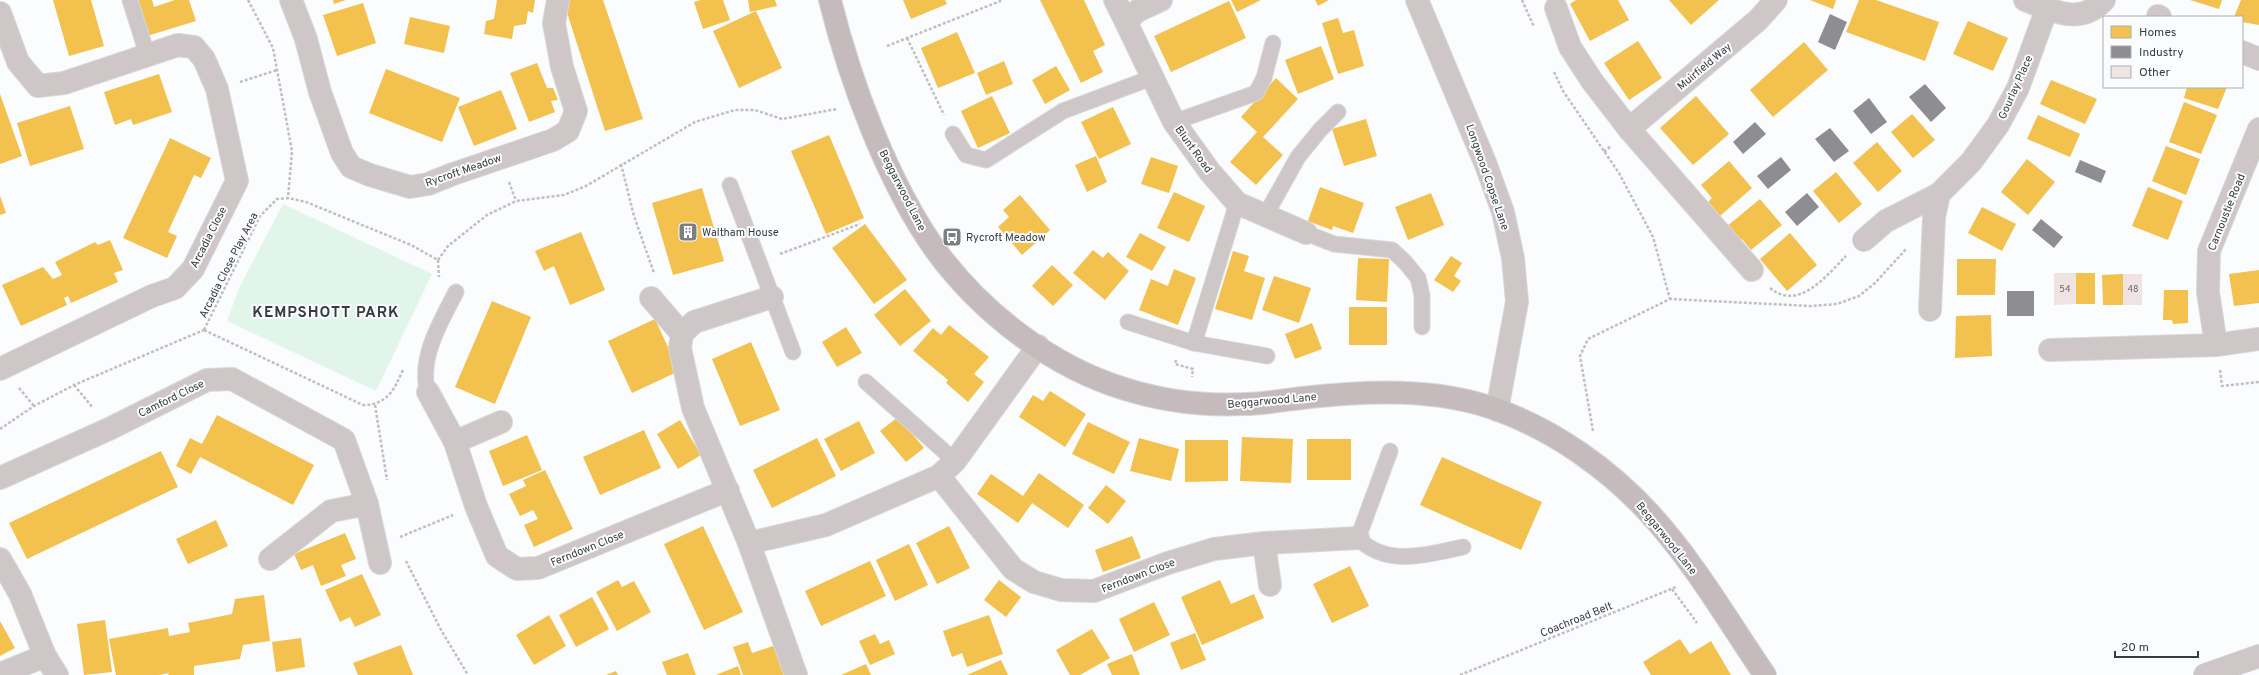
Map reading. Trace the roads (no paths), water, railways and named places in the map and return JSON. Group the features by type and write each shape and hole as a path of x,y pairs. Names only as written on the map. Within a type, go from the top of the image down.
{"street":[{"name":"Rycroft Meadow","path":"292,0 306,39 320,92 342,153 350,167 370,175 410,187 428,184 553,140 568,131 576,111 562,67 554,23 558,0"},
{"name":"Beggarwood Lane","path":"830,0 841,41 860,97 897,182 916,220 936,251 971,293 993,313 1038,346 1092,377 1124,389 1158,398 1187,402 1248,404 1372,392 1444,397 1473,402 1497,410 1550,435 1600,467 1652,516 1699,578 1765,675"},
{"name":"Blunt Road","path":"1115,0 1151,78 1174,122 1210,172 1237,203 1306,233"},
{"path":"1126,22 1137,11 1161,0"},
{"name":"Longwood Copse Lane","path":"1417,0 1486,165 1503,212 1514,258 1516,302 1497,410"},
{"name":"Muirfield Way","path":"1629,129 1758,20 1776,0"},
{"path":"2025,0 2072,16 2085,14 2097,8 2104,0"},
{"path":"1556,8 1570,47 1592,81 1629,129 1752,270"},
{"name":"Gourlay Place","path":"1864,240 1886,221 1939,194 1971,162 1998,124 2018,88 2047,8"},
{"name":"Arcadia Close","path":"0,369 152,296 174,288 193,269 237,181 217,89 204,59 194,47 178,45 147,54 64,83 38,86 18,62 1,20"},
{"path":"2243,52 2259,59"},
{"name":"Carnoustie Road","path":"2216,345 2208,292 2209,251 2259,129"},
{"path":"1930,310 1934,217 1939,194"},
{"path":"772,297 694,322 682,334 680,348 693,408 749,543 796,675"},
{"path":"651,298 682,334"},
{"path":"2050,350 2216,345 2259,339"},
{"path":"749,543 826,525 939,476 955,462 1038,346"},
{"name":"Camford Close","path":"0,478 109,429 207,380 232,379 344,440 367,504 380,563"},
{"name":"Ferndown Close","path":"428,392 455,442 476,506 497,556 517,569 538,568 728,490"},
{"path":"455,442 501,422"},
{"name":"Ferndown Close","path":"939,476 1013,569 1034,582 1061,590 1094,591 1168,563 1214,549 1264,543 1358,538"},
{"path":"270,559 331,511 367,504"},
{"path":"1264,543 1270,585"},
{"path":"0,559 20,594 45,656 57,675"},
{"path":"0,674 45,656"},
{"path":"2205,675 2259,656"}],"lane":[{"path":"130,0 147,54"},
{"path":"1174,122 1256,93 1264,78 1273,43"},
{"path":"954,134 966,155 986,160 1063,111 1151,78"},
{"path":"1265,216 1298,157 1320,130 1338,112"},
{"path":"730,185 793,352"},
{"path":"1194,343 1237,203"},
{"path":"1306,233 1334,244 1392,250 1405,262 1418,278 1422,295 1422,327"},
{"path":"428,392 424,380 425,368 440,324 456,292"},
{"path":"1128,322 1194,343 1267,356"},
{"path":"866,382 955,462"},
{"path":"1390,451 1358,538 1367,547 1390,556 1428,555 1463,547"}],"place":[{"name":"Waltham House","path":"688,232"},
{"name":"Rycroft Meadow","path":"952,237"}],"district":[{"name":"KEMPSHOTT PARK","path":"326,312"}]}
